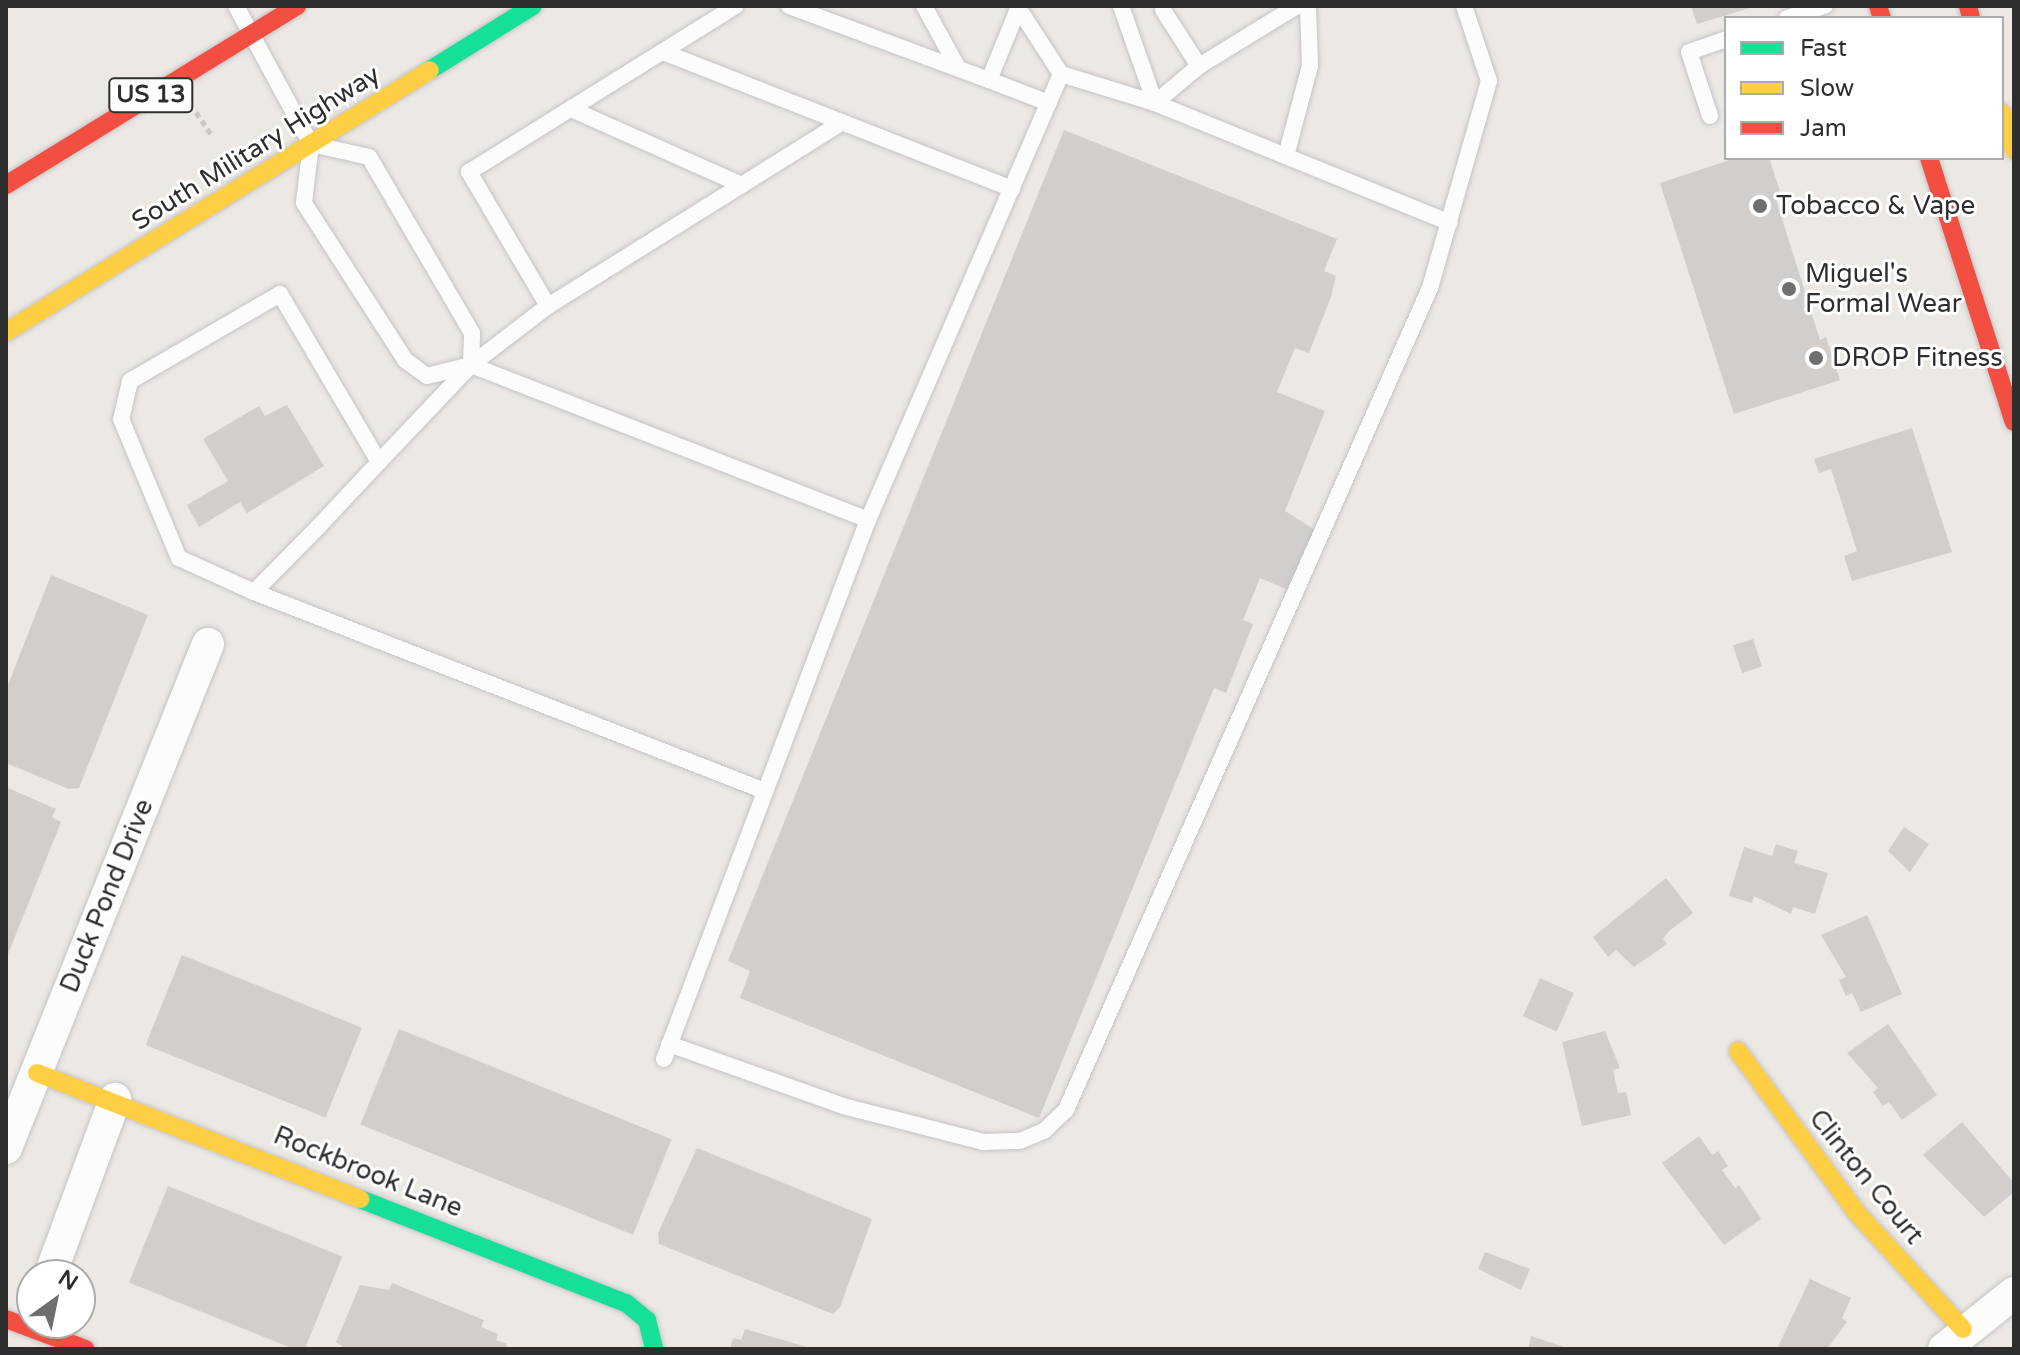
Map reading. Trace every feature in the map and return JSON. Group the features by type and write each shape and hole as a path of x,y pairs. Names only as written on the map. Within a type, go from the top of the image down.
{"main road":[{"name":"US 13","path":"6,185 297,6"},
{"name":"South Military Highway","path":"6,332 533,6"},
{"path":"2004,119 2014,150"},
{"path":"1930,160 2014,422"},
{"name":"Clinton Court","path":"1738,1051 1953,1339"},
{"name":"Rockbrook Lane","path":"37,1073 115,1099 626,1303 647,1320 654,1349"},
{"path":"54,1339 86,1349"}],"street":[{"name":"Duck Pond Drive","path":"6,1148 208,644"},
{"path":"56,1259 115,1099"},
{"path":"1953,1339 2014,1293"}],"lane":[{"path":"236,6 311,144 304,203 405,360 427,376 471,365 868,520"},
{"path":"548,306 469,172 736,6"},
{"path":"789,6 1049,103"},
{"path":"924,6 958,68"},
{"path":"1121,6 1155,103"},
{"path":"1155,103 1199,66 1297,6"},
{"path":"1286,156 1310,66 1308,6"},
{"path":"1061,74 868,520 666,1051 843,1106 983,1142 1020,1141 1044,1131 1066,1110 1430,288 1489,81 1464,6"},
{"path":"1793,16 1825,6"},
{"path":"989,80 1018,7"},
{"path":"1018,7 1061,74 1155,103 1450,223"},
{"path":"1163,10 1199,66"},
{"path":"1710,116 1689,52 1724,40"},
{"path":"663,52 1012,189"},
{"path":"571,109 742,185"},
{"path":"254,592 471,365 548,306 842,122"},
{"path":"311,144 369,157 472,333 471,365"},
{"path":"379,462 280,294 130,381 121,419 179,558 254,592 765,791"}],"path":[{"path":"196,111 212,136"}],"building":[{"path":"1691,6 1753,6 1753,7 1697,24"},
{"path":"1064,130 1337,239 1324,271 1336,276 1331,297 1309,353 1295,348 1277,392 1325,411 1285,511 1318,532 1293,592 1260,578 1243,620 1253,624 1226,693 1214,688 1039,1118 740,998 750,971 728,961"},
{"path":"1730,160 1770,160 1780,191 1774,193 1820,340 1826,337 1840,380 1734,414 1660,183"},
{"path":"287,405 324,466 247,513 240,502 199,527 187,505 228,481 203,439 259,406 265,416"},
{"path":"1912,428 1952,552 1852,581 1844,556 1857,551 1831,469 1819,473 1814,459"},
{"path":"51,575 148,615 79,788 69,789 6,763 6,690"},
{"path":"1753,639 1762,667 1742,673 1733,645"},
{"path":"6,787 56,809 52,817 61,822 6,959"},
{"path":"1904,827 1929,844 1910,872 1888,851"},
{"path":"1776,844 1798,851 1794,863 1828,873 1815,914 1793,907 1791,914 1754,896 1752,903 1729,896 1744,847 1772,856"},
{"path":"1666,878 1693,913 1669,931 1663,939 1667,944 1634,967 1616,950 1608,957 1593,937"},
{"path":"1867,915 1902,994 1861,1012 1852,993 1846,996 1839,980 1846,977 1821,935"},
{"path":"182,955 362,1028 326,1118 146,1045"},
{"path":"1540,978 1574,993 1557,1031 1523,1016"},
{"path":"1888,1024 1937,1095 1902,1120 1889,1102 1883,1106 1873,1092 1878,1088 1847,1053"},
{"path":"399,1029 672,1139 633,1235 360,1124"},
{"path":"1605,1031 1620,1068 1613,1070 1618,1093 1626,1092 1631,1115 1582,1126 1562,1042"},
{"path":"1962,1122 2014,1183 2014,1192 1984,1217 1923,1155"},
{"path":"1699,1136 1712,1155 1718,1151 1728,1166 1722,1170 1735,1188 1739,1185 1761,1219 1724,1245 1662,1163"},
{"path":"697,1148 872,1219 840,1307 833,1314 659,1244 658,1233"},
{"path":"168,1186 342,1256 305,1349 294,1349 129,1282"},
{"path":"1485,1252 1530,1269 1521,1290 1478,1269"},
{"path":"1810,1279 1851,1298 1842,1318 1847,1322 1827,1349 1777,1349"},
{"path":"392,1283 484,1320 481,1327 498,1334 496,1340 507,1344 505,1349 346,1349 336,1342 360,1285 389,1290"},
{"path":"745,1329 811,1349 730,1349 733,1338 741,1340"},
{"path":"1531,1336 1567,1348 1567,1349 1528,1349"}],"traffic: fast":[{"path":"430,70 533,6"},
{"path":"360,1199 626,1303 647,1320 654,1349"}],"traffic: slow":[{"path":"6,332 430,70"},
{"path":"2004,119 2014,150"},
{"path":"1738,1051 1857,1213 1963,1329"},
{"path":"37,1073 360,1199"}],"traffic: jam":[{"path":"6,185 297,6"},
{"path":"1878,6 1881,16"},
{"path":"1968,6 1970,16"},
{"path":"1930,160 2014,422"},
{"path":"6,1319 86,1349"}],"place":[{"name":"Tobacco & Vape","path":"1760,206"},
{"name":"Miguel's Formal Wear","path":"1789,289"},
{"name":"DROP Fitness","path":"1816,358"}]}
